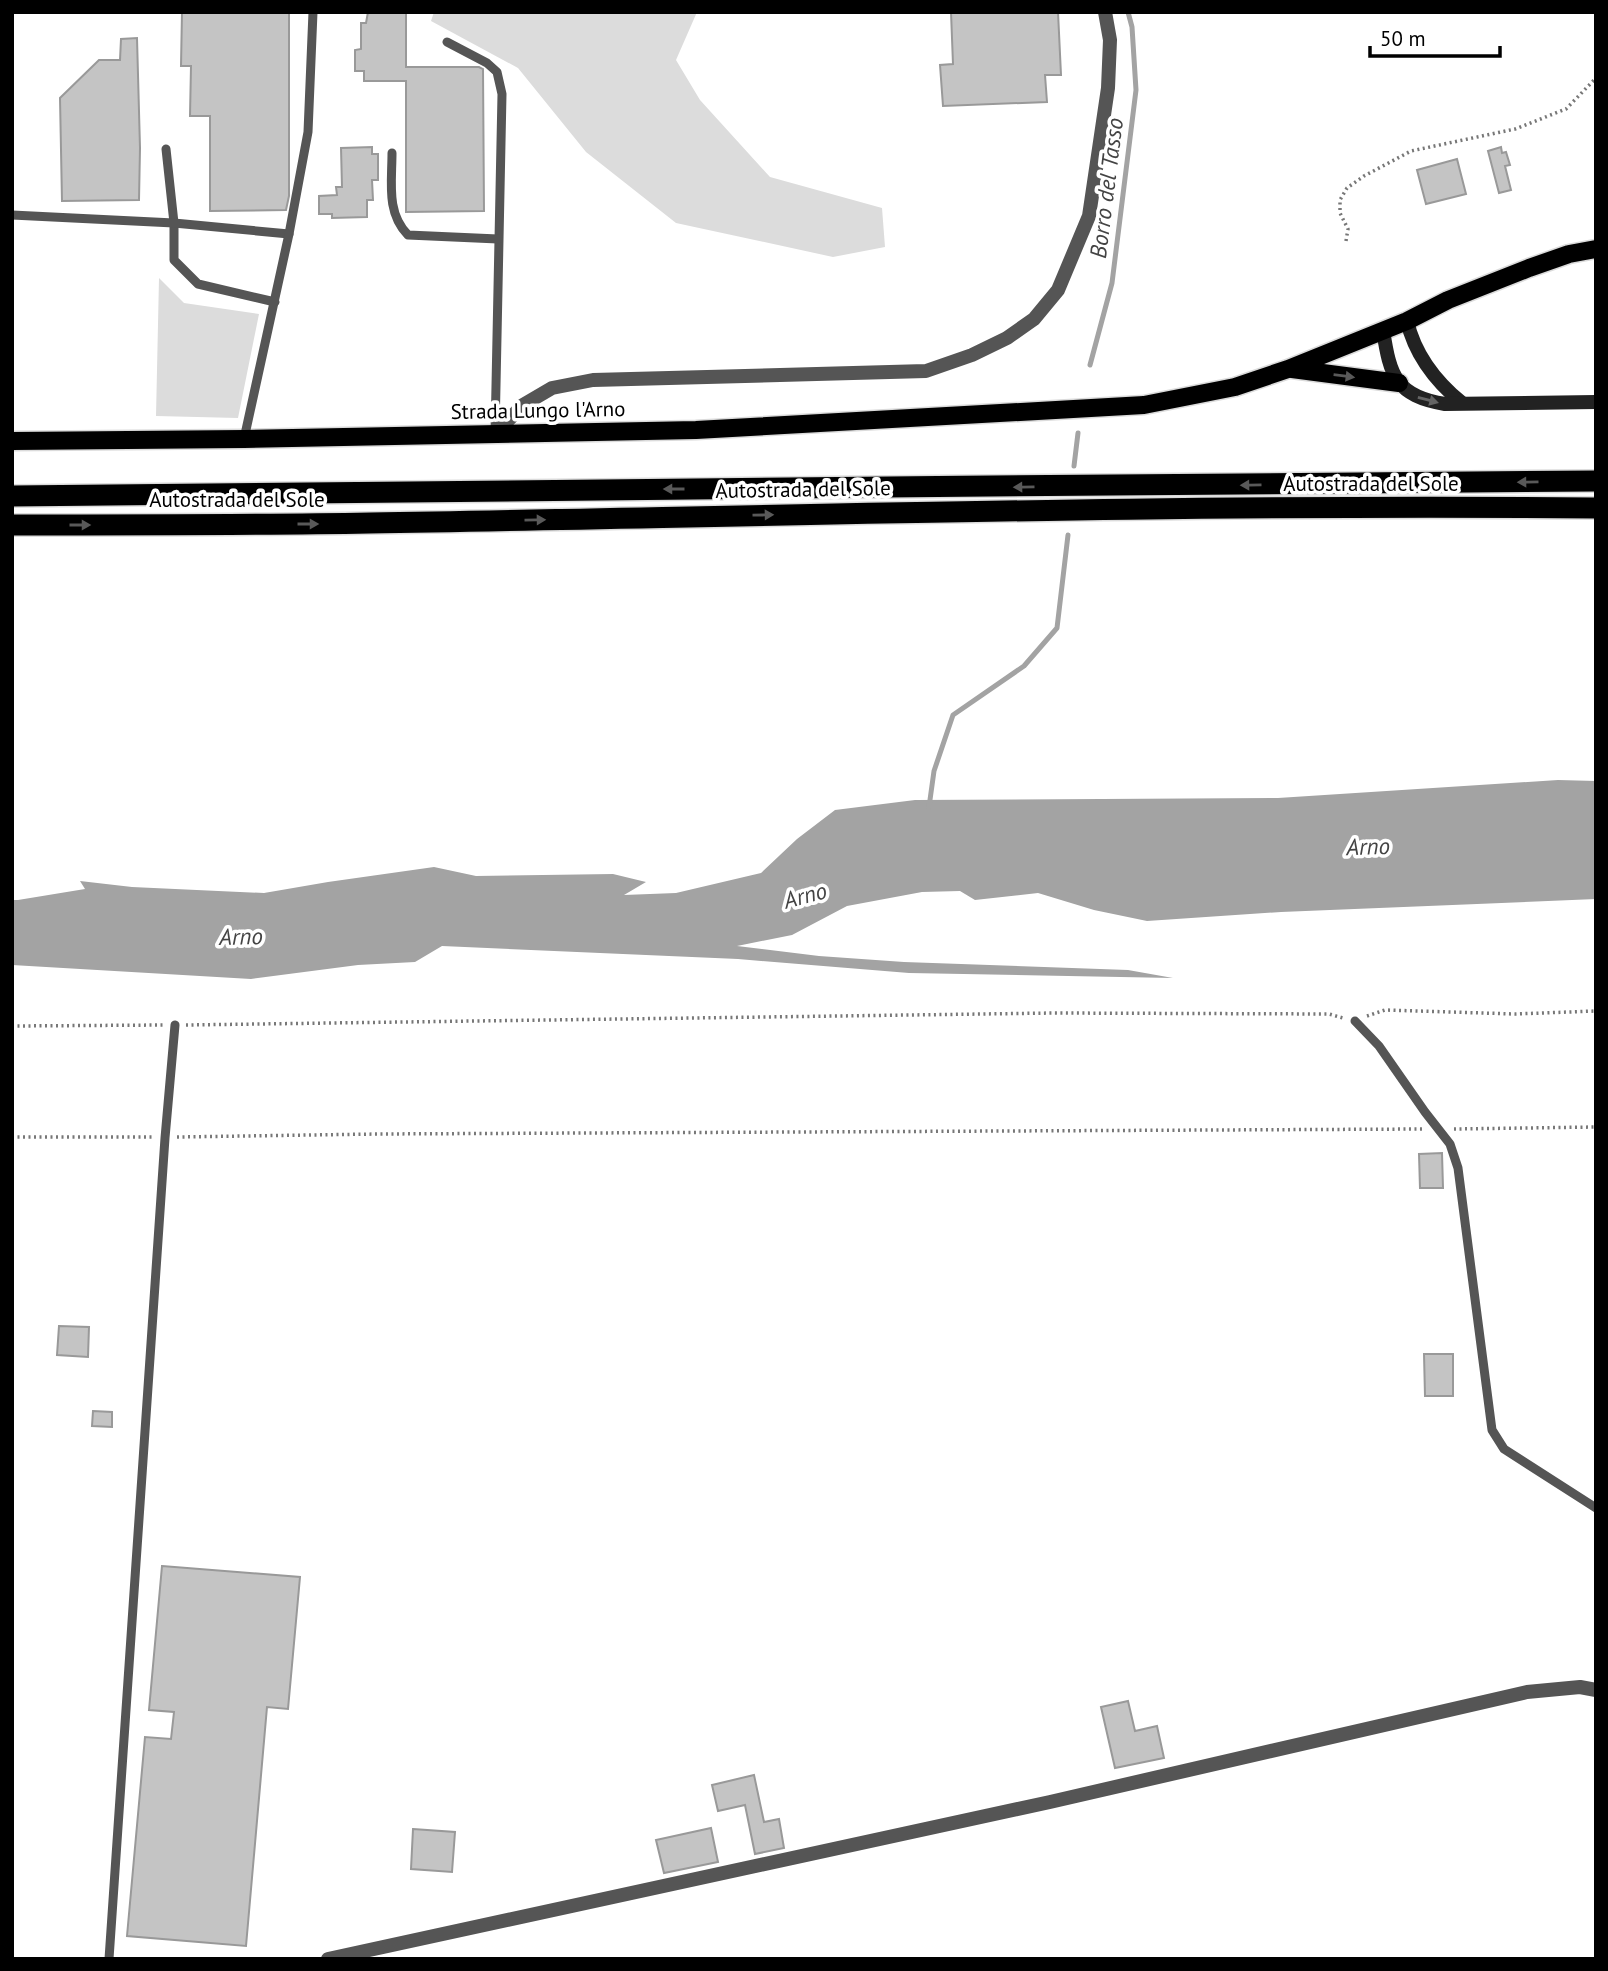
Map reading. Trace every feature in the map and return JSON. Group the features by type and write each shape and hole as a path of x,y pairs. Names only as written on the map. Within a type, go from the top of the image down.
{"highway":[{"name":"Autostrada del Sole","path":"12,496 378,490 1596,481"},
{"name":"Autostrada del Sole","path":"12,525 366,523 878,512 1445,506 1596,508"}],"main road":[{"name":"Strada Lungo l'Arno","path":"12,441 696,430 1144,405 1235,387 1288,369 1529,268 1569,254 1596,249"},
{"path":"1288,369 1399,383"}],"street":[{"path":"495,434 523,405 552,388 593,380 926,371 972,355 1007,338 1034,319 1058,290 1089,216 1108,88 1110,40 1105,12"},
{"path":"1407,321 1411,339 1426,366 1447,391 1462,403"},
{"path":"1383,330 1387,356 1399,383 1409,394 1425,401 1445,404 1596,402"},
{"path":"328,1959 1051,1802 1527,1692 1580,1687 1596,1690"}],"lane":[{"path":"244,439 275,302 308,132 313,12"},
{"path":"447,43 487,63 497,72 502,94 495,434"},
{"path":"166,149 174,223 174,260 198,284 275,302"},
{"path":"392,153 392,209 400,227 408,235 498,239"},
{"path":"12,215 174,223 289,234"},
{"path":"1355,1021 1379,1046 1450,1144 1458,1168 1492,1430 1504,1449 1596,1508"},
{"path":"109,1959 175,1025"}],"path":[{"path":"1346,241 1348,229 1339,213 1340,200 1347,188 1364,176 1411,151 1515,129 1566,109 1596,78"},
{"path":"12,1026 1054,1013 1329,1014 1355,1021 1385,1010 1515,1014 1596,1011"},
{"path":"12,1137 1596,1127"}],"shaded area":[{"path":"434,12 697,12 676,60 700,100 770,177 882,208 885,247 833,257 676,223 586,152 518,68 431,21"},
{"path":"159,278 184,303 259,314 238,418 156,416"}],"water":[{"name":"Arno","path":"1558,780 1596,781 1596,899 1281,912 1147,921 1094,910 1038,893 975,900 960,891 922,892 847,906 792,935 737,946 819,956 904,962 1128,970 1173,978 909,973 738,959 442,946 415,962 358,965 251,979 12,965 12,900 85,889 80,881 132,887 264,893 434,867 476,876 613,874 646,882 624,895 676,893 761,873 797,839 835,810 915,800 1278,798"}],"building":[{"path":"182,12 289,12 289,196 286,210 210,211 210,116 190,116 191,66 181,66"},
{"path":"368,12 406,12 406,67 483,69 484,211 406,212 406,81 364,81 364,71 355,71 355,50 361,49 361,23 366,23"},
{"path":"951,12 1058,12 1061,75 1045,75 1047,102 943,106 940,65 953,64"},
{"path":"137,38 139,200 62,201 60,98 99,60 120,60 121,39"},
{"path":"372,147 372,154 378,154 378,180 372,180 373,200 367,200 367,217 332,218 332,214 319,214 319,196 337,195 336,187 342,187 341,148"},
{"path":"1501,147 1502,153 1506,152 1510,165 1505,166 1511,190 1499,193 1488,151"},
{"path":"1457,159 1466,194 1426,204 1417,170"},
{"path":"1442,1153 1443,1188 1420,1188 1419,1154"},
{"path":"59,1326 89,1327 88,1357 57,1355"},
{"path":"1424,1354 1453,1354 1453,1396 1425,1396"},
{"path":"93,1411 112,1412 112,1427 92,1426"},
{"path":"162,1566 300,1577 288,1709 267,1707 246,1946 127,1936 145,1737 171,1739 174,1712 149,1710"},
{"path":"1128,1701 1135,1731 1157,1726 1164,1758 1115,1768 1101,1707"},
{"path":"754,1775 764,1822 779,1819 784,1848 755,1854 745,1805 718,1811 712,1785"},
{"path":"711,1828 718,1862 664,1873 656,1840"},
{"path":"413,1829 455,1832 452,1872 411,1869"}],"waterway":[{"name":"Borro del Tasso","path":"1090,365 1112,283 1136,90 1132,27 1128,12"},
{"name":"Borro del Tasso","path":"1074,466 1078,433"},
{"name":"Borro del Tasso","path":"929,807 934,771 953,715 1024,666 1057,628 1068,535"}]}
